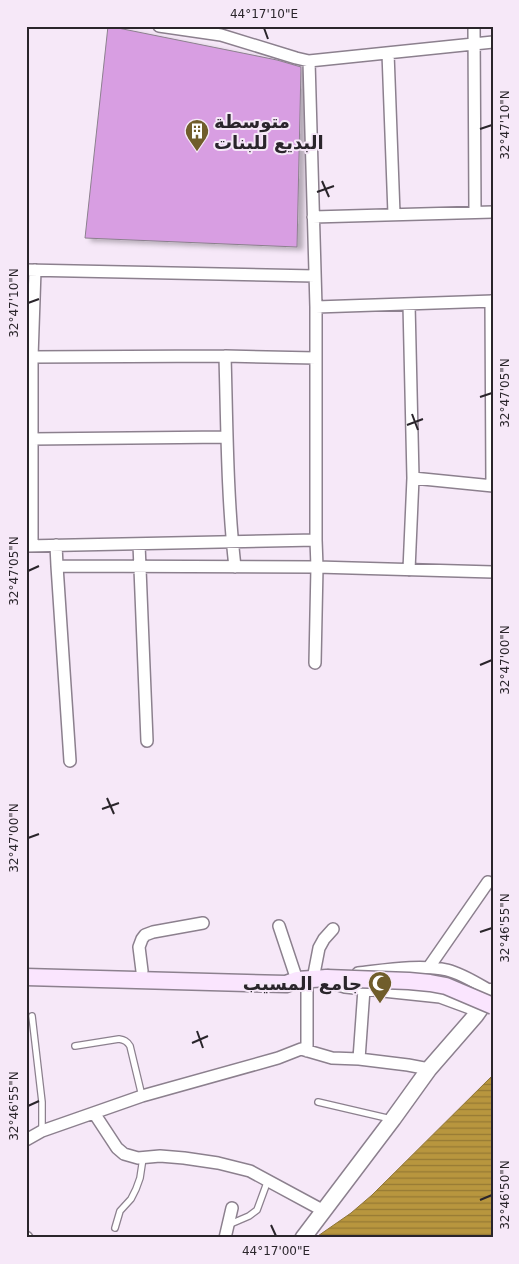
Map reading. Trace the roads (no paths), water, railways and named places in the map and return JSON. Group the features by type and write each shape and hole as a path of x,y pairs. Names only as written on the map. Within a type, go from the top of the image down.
{"main road":[{"path":"26,966 142,971 283,973 311,979 430,982 446,986 486,1009"},
{"path":"26,977 286,984 311,979"}],"street":[{"path":"159,26 220,30 309,61 493,42"},
{"path":"474,26 475,212"},
{"path":"388,53 394,214"},
{"path":"309,61 316,307 317,567 315,663"},
{"path":"313,217 493,212"},
{"path":"315,276 30,270 32,439 29,546 316,540"},
{"path":"316,307 492,301 492,486 413,478"},
{"path":"409,570 413,478 410,304"},
{"path":"32,357 225,356 316,358"},
{"path":"225,356 227,437 235,567"},
{"path":"32,439 227,437"},
{"path":"139,544 147,741"},
{"path":"56,545 70,761"},
{"path":"57,566 317,567 493,572"},
{"path":"429,967 488,882"},
{"path":"142,971 139,947 145,935 204,922"},
{"path":"279,926 311,979 364,990 435,996 486,1009"},
{"path":"307,1051 311,979 319,948 333,929"},
{"path":"303,1238 429,1069 486,1009 492,992 454,973 429,967 343,974 311,979"},
{"path":"359,1059 364,990"},
{"path":"26,1140 42,1131 142,1096 278,1058 301,1049 332,1058 408,1064 429,1069"},
{"path":"94,1113 117,1148 124,1154 138,1158 160,1156 218,1163 250,1170 324,1211"},
{"path":"225,1238 232,1208"}],"lane":[{"path":"32,1016 30,1029 42,1102 42,1131"},
{"path":"75,1046 119,1039 128,1042 142,1096"},
{"path":"318,1102 393,1119"},
{"path":"115,1228 120,1211 131,1199 136,1189 143,1158"},
{"path":"228,1225 249,1216 257,1210 268,1180"}],"place":[{"name":"متوسطة البديع للبنات","path":"197,152"},
{"name":"جامع المسيب","path":"380,1004"}]}
